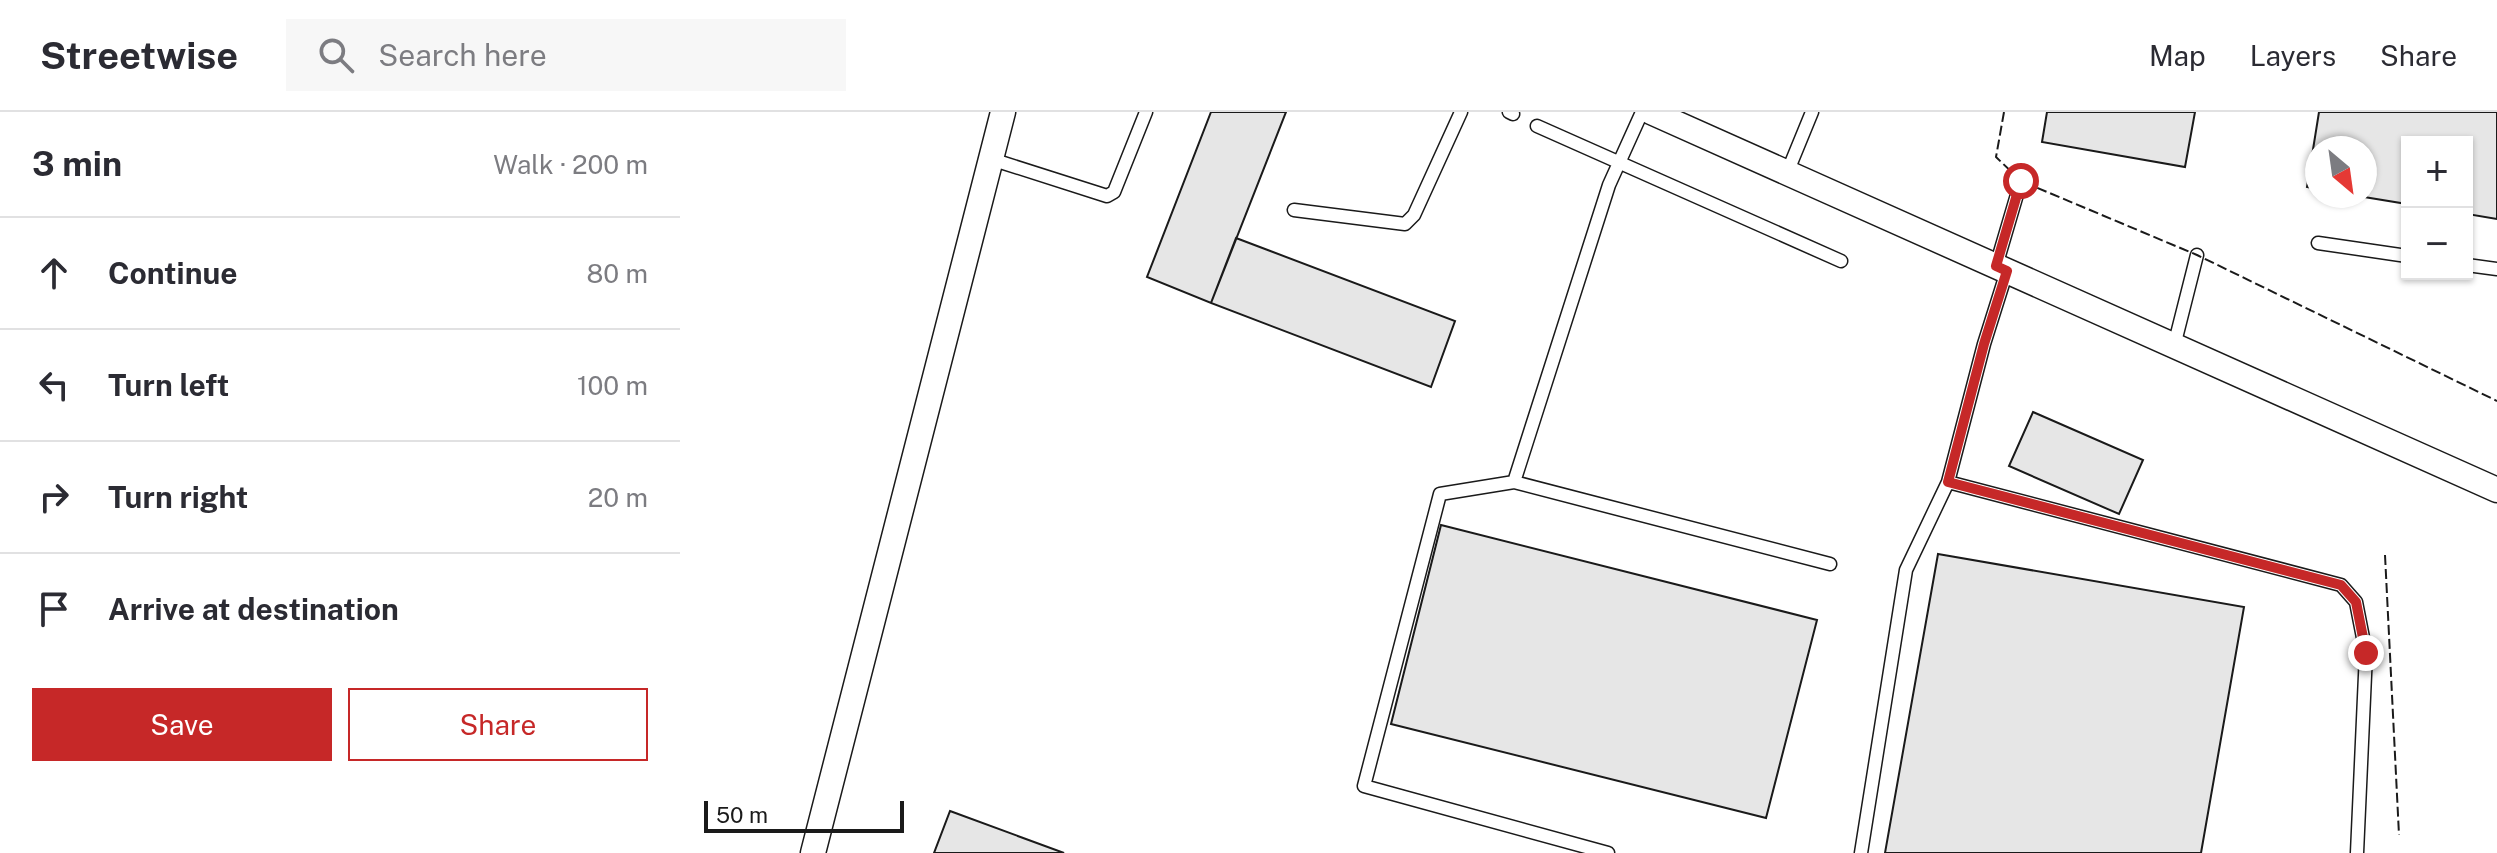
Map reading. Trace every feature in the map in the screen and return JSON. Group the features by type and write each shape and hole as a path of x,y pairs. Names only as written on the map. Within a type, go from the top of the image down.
{"street":[{"path":"813,853 1003,112"},
{"path":"1651,112 2497,490"}],"lane":[{"path":"991,159 1107,196 1114,192 1146,112"},
{"path":"1294,210 1405,224 1414,215 1461,112"},
{"path":"1514,482 1609,185 1642,112"},
{"path":"1787,173 1812,112"},
{"path":"1537,126 1841,261"},
{"path":"1861,853 1906,570 1948,482 1984,344 2021,181"},
{"path":"2318,243 2401,255"},
{"path":"2174,346 2197,255"},
{"path":"2473,266 2497,269"},
{"path":"1608,853 1364,786 1440,494 1514,482 1830,564"},
{"path":"1948,482 2341,585 2356,602 2366,653 2357,853"}],"building":[{"path":"1211,112 1286,112 1211,303 1147,277"},
{"path":"2047,112 2195,112 2185,167 2042,142"},
{"path":"2319,112 2497,112 2497,219 2473,215 2473,136 2401,136 2401,203 2377,199 2377,136 2315,136"},
{"path":"1236,238 1455,321 1431,387 1211,303"},
{"path":"2033,412 2143,460 2119,514 2009,466"},
{"path":"1441,525 1817,620 1766,818 1391,724"},
{"path":"1938,554 2244,607 2201,853 1885,853"},
{"path":"950,811 1064,853 934,853"}],"fence":[{"path":"2004,112 1996,157 2021,181 2197,255 2497,401"},
{"path":"2385,555 2399,835"}],"route":[{"path":"2021,181 1996,266 2007,271 1984,344 1948,482 2341,585 2356,602 2366,653"}]}
